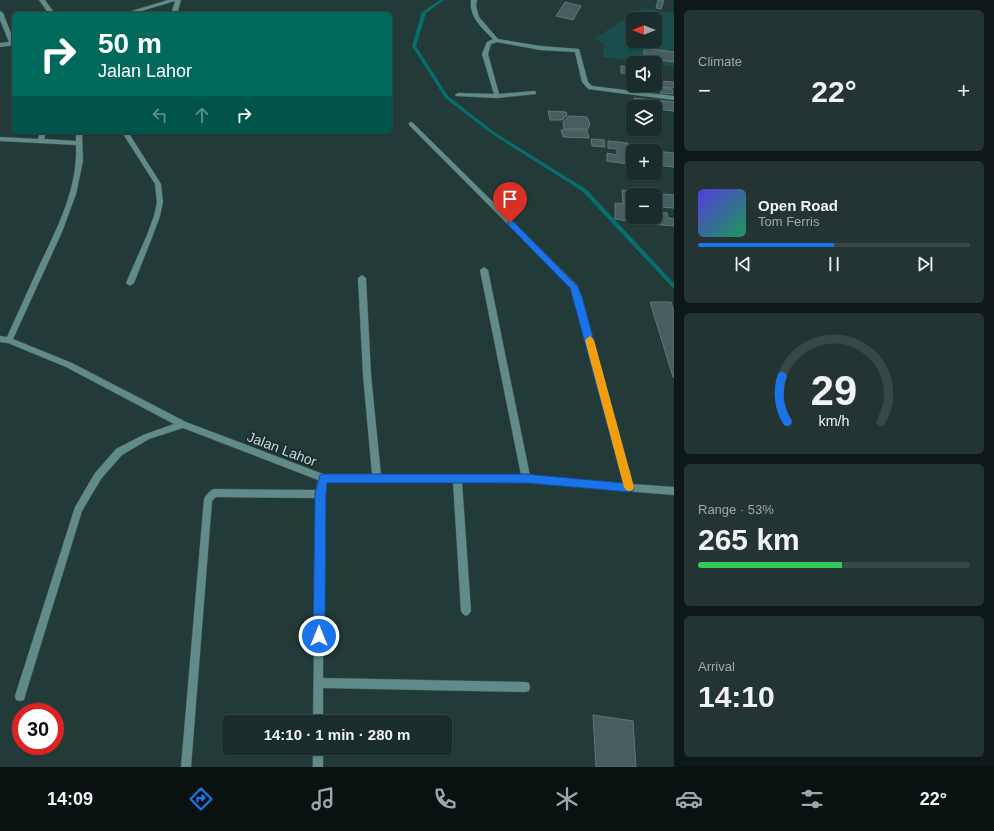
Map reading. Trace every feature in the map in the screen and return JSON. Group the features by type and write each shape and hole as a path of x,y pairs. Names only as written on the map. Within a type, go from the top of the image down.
{"street":[{"path":"42,0 51,12"},
{"path":"132,12 174,0"},
{"path":"175,12 178,0"},
{"path":"474,0 473,8 475,14 496,40"},
{"path":"0,13 12,41"},
{"path":"497,96 485,54 489,43 496,40 540,48 577,50 585,82 590,88 674,98"},
{"path":"0,45 12,43"},
{"path":"458,95 497,96 534,93"},
{"path":"411,124 574,287 630,488"},
{"path":"40,141 42,134"},
{"path":"9,340 59,232 71,200 80,161 78,143 79,134"},
{"path":"126,134 158,184 160,202 150,235 130,283"},
{"path":"0,139 78,143"},
{"path":"484,270 526,479"},
{"path":"362,278 367,375 377,479"},
{"name":"Jalan Lahor","path":"0,339 9,340 69,365 183,424 323,478 457,480 526,479 674,491"},
{"path":"20,696 78,510 98,476 119,452 146,437 183,424"},
{"path":"318,715 320,494 323,478"},
{"path":"457,480 466,611"},
{"path":"186,767 208,499 214,494 218,493 320,494"},
{"path":"319,683 525,687"},
{"path":"318,755 318,767"}],"shaded area":[{"path":"643,8 672,13 674,15 674,67 662,65 662,56 626,56 626,60 603,57 604,44 595,38 626,19 626,48 662,48 662,12 637,12"}],"building":[{"path":"658,0 664,0 661,9 656,8"},
{"path":"565,2 581,6 573,20 556,16"},
{"path":"644,48 674,52 674,62 662,60 662,56 644,56"},
{"path":"621,66 626,66 626,73 621,73"},
{"path":"662,81 674,82 674,88 662,87"},
{"path":"662,87 672,89 673,94 660,93 662,92"},
{"path":"634,98 654,100 634,100"},
{"path":"662,101 674,102 674,111 662,110"},
{"path":"548,111 566,112 567,116 564,117 563,120 550,120"},
{"path":"569,116 587,117 590,124 588,129 564,129 563,122"},
{"path":"561,130 587,130 589,138 563,137"},
{"path":"591,139 604,140 605,147 592,146"},
{"path":"608,141 628,143 626,144 626,164 607,161 607,153 617,155 617,149 608,148"},
{"path":"662,152 674,153 674,167 662,166"},
{"path":"622,190 626,190 626,203 623,203"},
{"path":"662,194 674,195 674,208 662,207"},
{"path":"615,203 626,204 626,221 615,219"},
{"path":"662,213 667,213 668,218 674,219 674,226 651,224 662,224"},
{"path":"650,302 671,302 674,312 674,377 673,377"},
{"path":"593,715 633,721 636,767 596,767"}],"waterway":[{"path":"442,0 424,12 414,46 446,97 493,133 584,190 674,286"}],"slow traffic":[{"path":"590,340 629,487"}],"route":[{"path":"319,636 320,494 323,478 457,480 526,479 630,488 574,287 510,223"}]}
